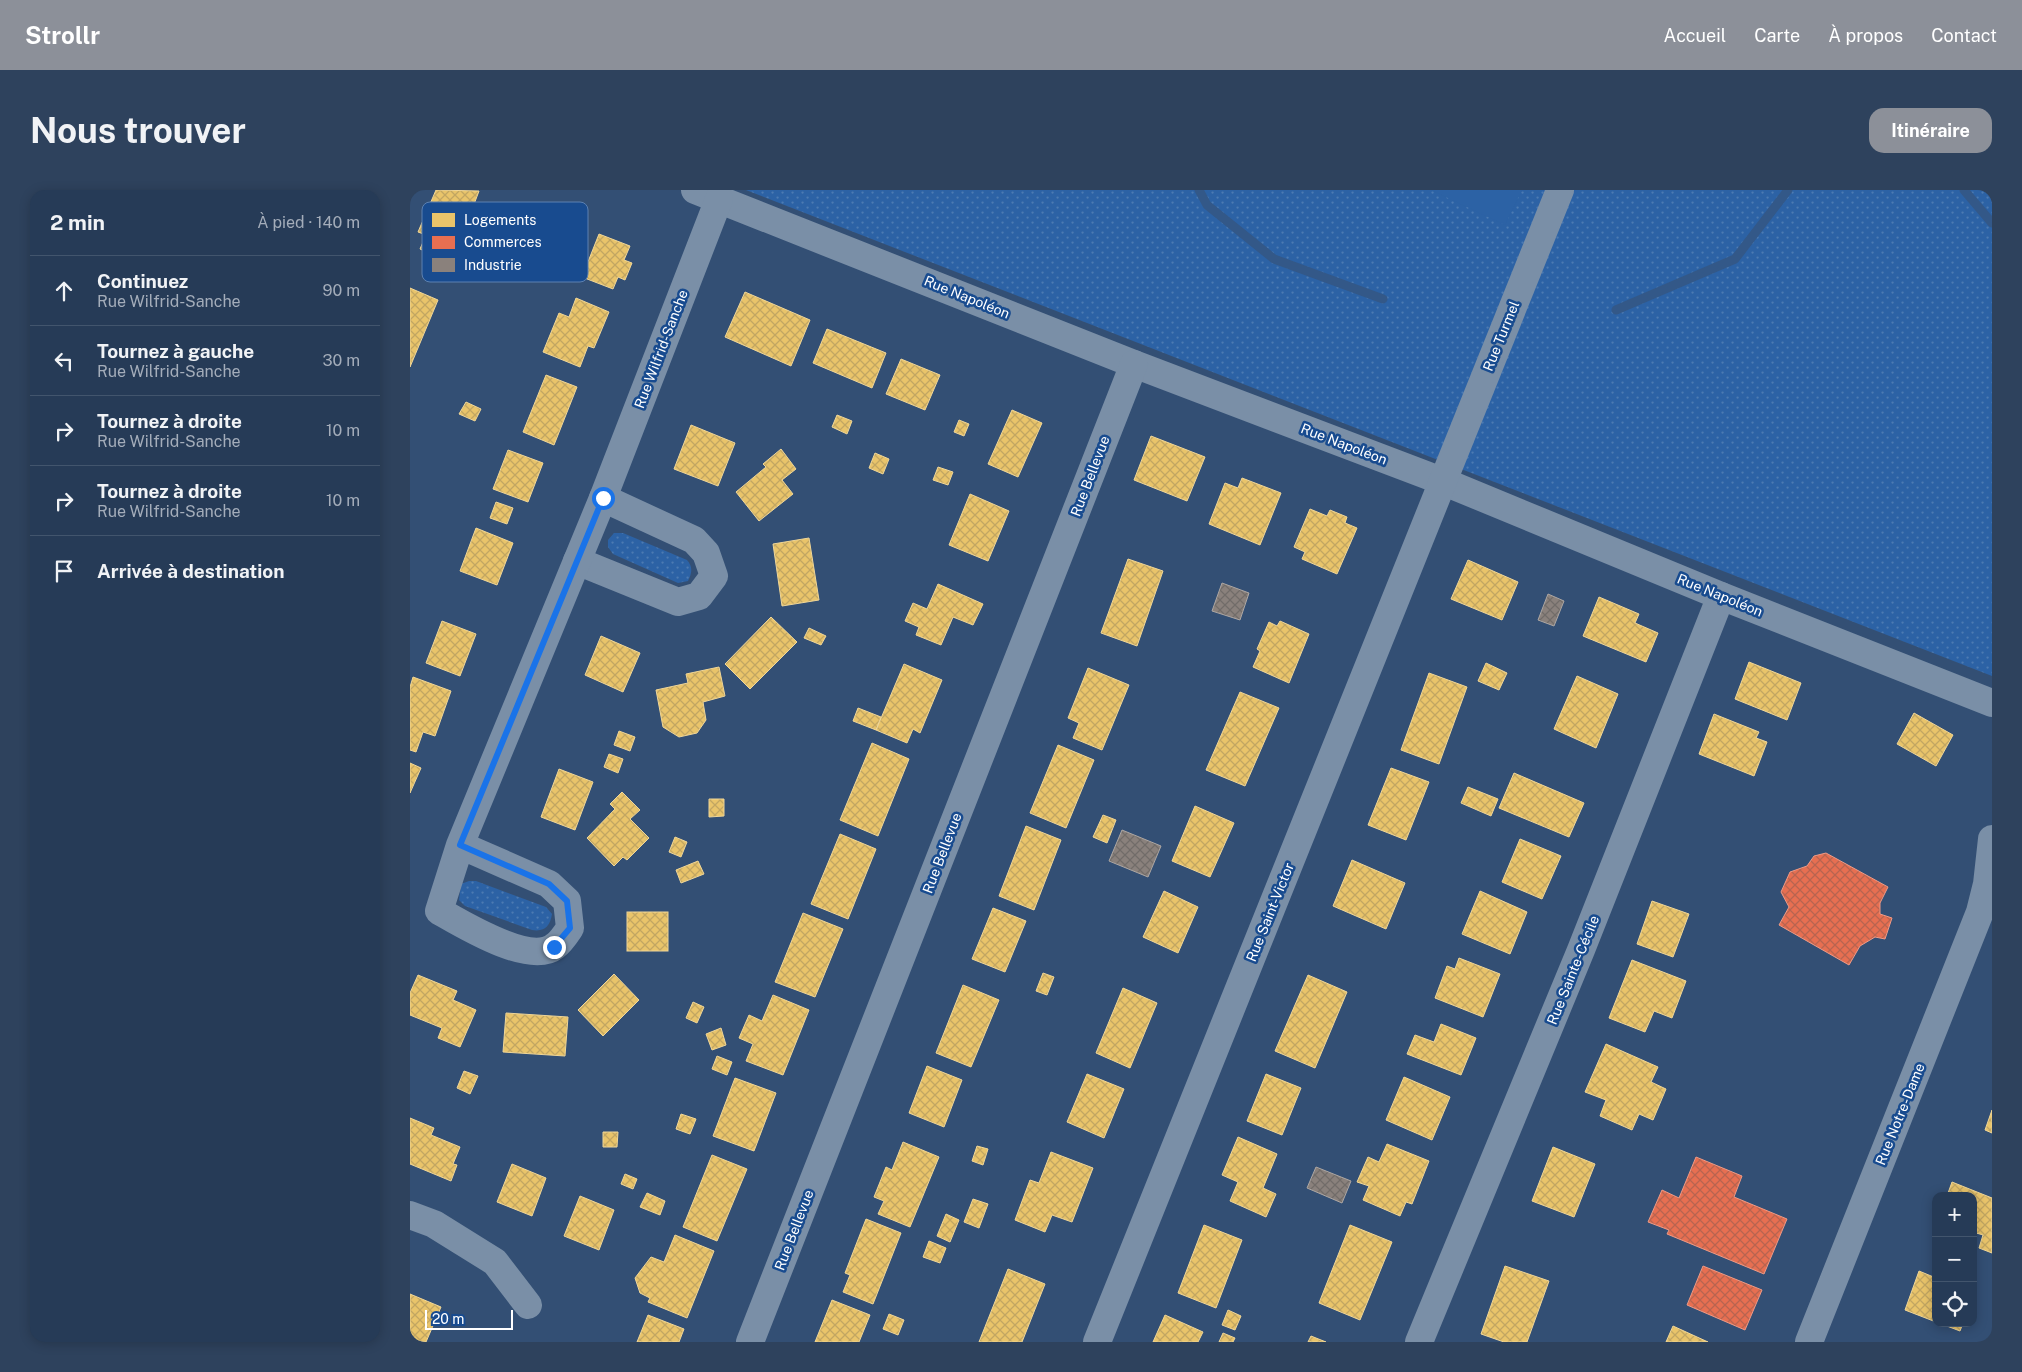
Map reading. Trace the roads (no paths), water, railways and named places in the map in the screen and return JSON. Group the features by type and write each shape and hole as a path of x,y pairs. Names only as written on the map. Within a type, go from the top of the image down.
{"street":[{"name":"Rue Turmel","path":"1442,481 1560,190"},
{"name":"Rue Napoléon","path":"707,195 1134,364 1442,481 1721,596 1992,703"},
{"name":"Rue Wilfrid-Sanche","path":"460,845 549,884 567,901 570,928 554,947 535,952 492,941 439,912 460,845 603,498 707,195"},
{"name":"Rue Bellevue","path":"750,1342 1134,364"},
{"name":"Rue Saint-Victor","path":"1097,1342 1442,481"},
{"path":"577,561 678,602 700,596 714,576 706,552 694,540 603,498"},
{"name":"Rue Sainte-Cécile","path":"1419,1342 1582,950 1721,596"},
{"name":"Rue Notre-Dame","path":"1809,1342 1986,914 1992,839"},
{"path":"410,1215 434,1224 495,1262 528,1305"}],"waterway":[{"path":"1199,190 1207,205 1274,259 1383,299"},
{"path":"1616,310 1735,259 1788,190"},
{"path":"1964,190 1992,223"}]}
